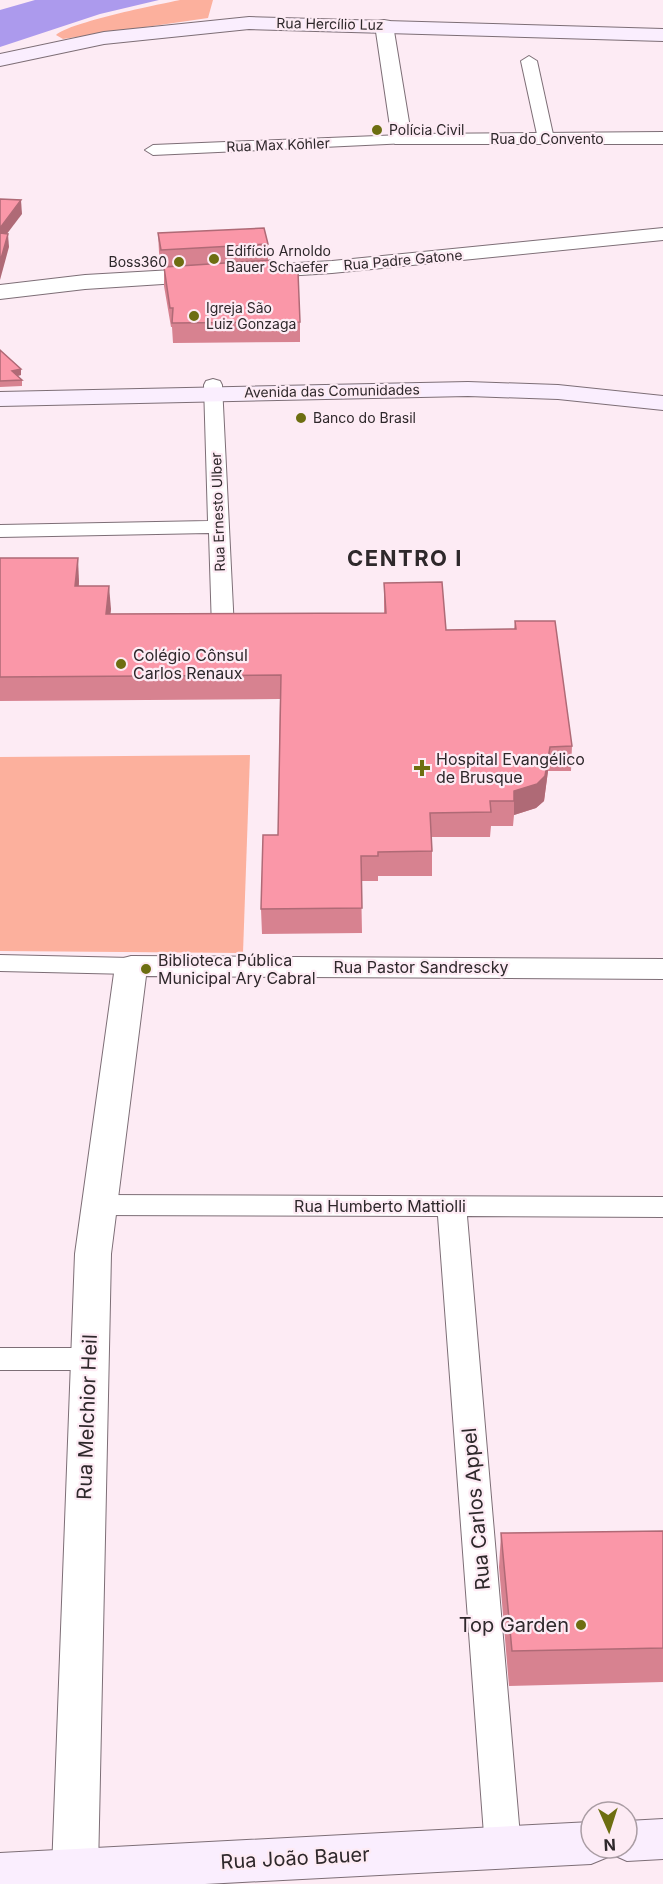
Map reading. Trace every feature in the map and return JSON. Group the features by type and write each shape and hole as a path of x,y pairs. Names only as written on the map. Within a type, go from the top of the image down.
{"main road":[{"name":"Rua Hercílio Luz","path":"0,60 104,38 225,25 307,23 663,35"},
{"name":"Avenida das Comunidades","path":"9,394 427,384 559,387 663,393"},
{"name":"Avenida das Comunidades","path":"559,387 663,404"},
{"path":"639,1840 663,1839"},
{"name":"Rua João Bauer","path":"0,1874 579,1844"}],"street":[{"path":"384,25 402,140"},
{"path":"530,61 546,139"},
{"name":"Rua do Convento","path":"402,140 663,138"},
{"name":"Rua Max Kohler","path":"153,150 402,140"},
{"name":"Rua Padre Gatone","path":"0,292 85,282 332,267 663,234"},
{"name":"Rua Ernesto Ulber","path":"213,389 223,629"},
{"path":"0,531 220,527"},
{"name":"Rua Pastor Sandrescky","path":"0,963 131,966 663,969"},
{"name":"Rua Melchior Heil","path":"75,1870 88,1359 98,1205 131,966"},
{"name":"Rua Humberto Mattiolli","path":"98,1205 663,1207"},
{"name":"Rua Carlos Appel","path":"452,1207 503,1848"},
{"path":"0,1359 88,1359"}],"shaded area":[{"path":"35,0 159,0 100,14 0,47 0,10"},
{"path":"180,0 213,0 208,18 63,39 56,35 95,20"},
{"path":"250,755 243,953 0,951 0,757"}],"building":[{"path":"0,199 21,200 0,228"},
{"path":"264,228 268,244 161,250 158,233"},
{"path":"0,233 8,234 0,262"},
{"path":"272,260 275,272 298,272 300,322 172,323 173,308 170,308 164,267"},
{"path":"0,350 21,369 12,371 22,380 0,381"},
{"name":"Hospital Evangélico de Brusque","path":"0,558 78,558 75,586 109,586 106,614 386,613 384,583 442,582 446,630 516,629 515,621 555,621 572,746 550,747 545,776 537,784 514,791 514,801 490,801 491,812 430,813 432,851 378,852 378,856 361,856 362,908 261,909 263,835 278,835 281,675 0,677"},
{"name":"Top Garden","path":"663,1531 663,1648 512,1651 501,1533"}],"place":[{"name":"Polícia Civil","path":"377,130"},
{"name":"Edifício Arnoldo Bauer Schaefer","path":"214,259"},
{"name":"Boss360","path":"179,262"},
{"name":"Igreja São Luiz Gonzaga","path":"194,316"},
{"name":"Banco do Brasil","path":"301,418"},
{"name":"Colégio Cônsul Carlos Renaux","path":"121,664"},
{"name":"Hospital Evangélico de Brusque","path":"422,768"},
{"name":"Biblioteca Pública Municipal Ary Cabral","path":"146,969"},
{"name":"Top Garden","path":"581,1625"}],"district":[{"name":"CENTRO I","path":"405,558"}]}
